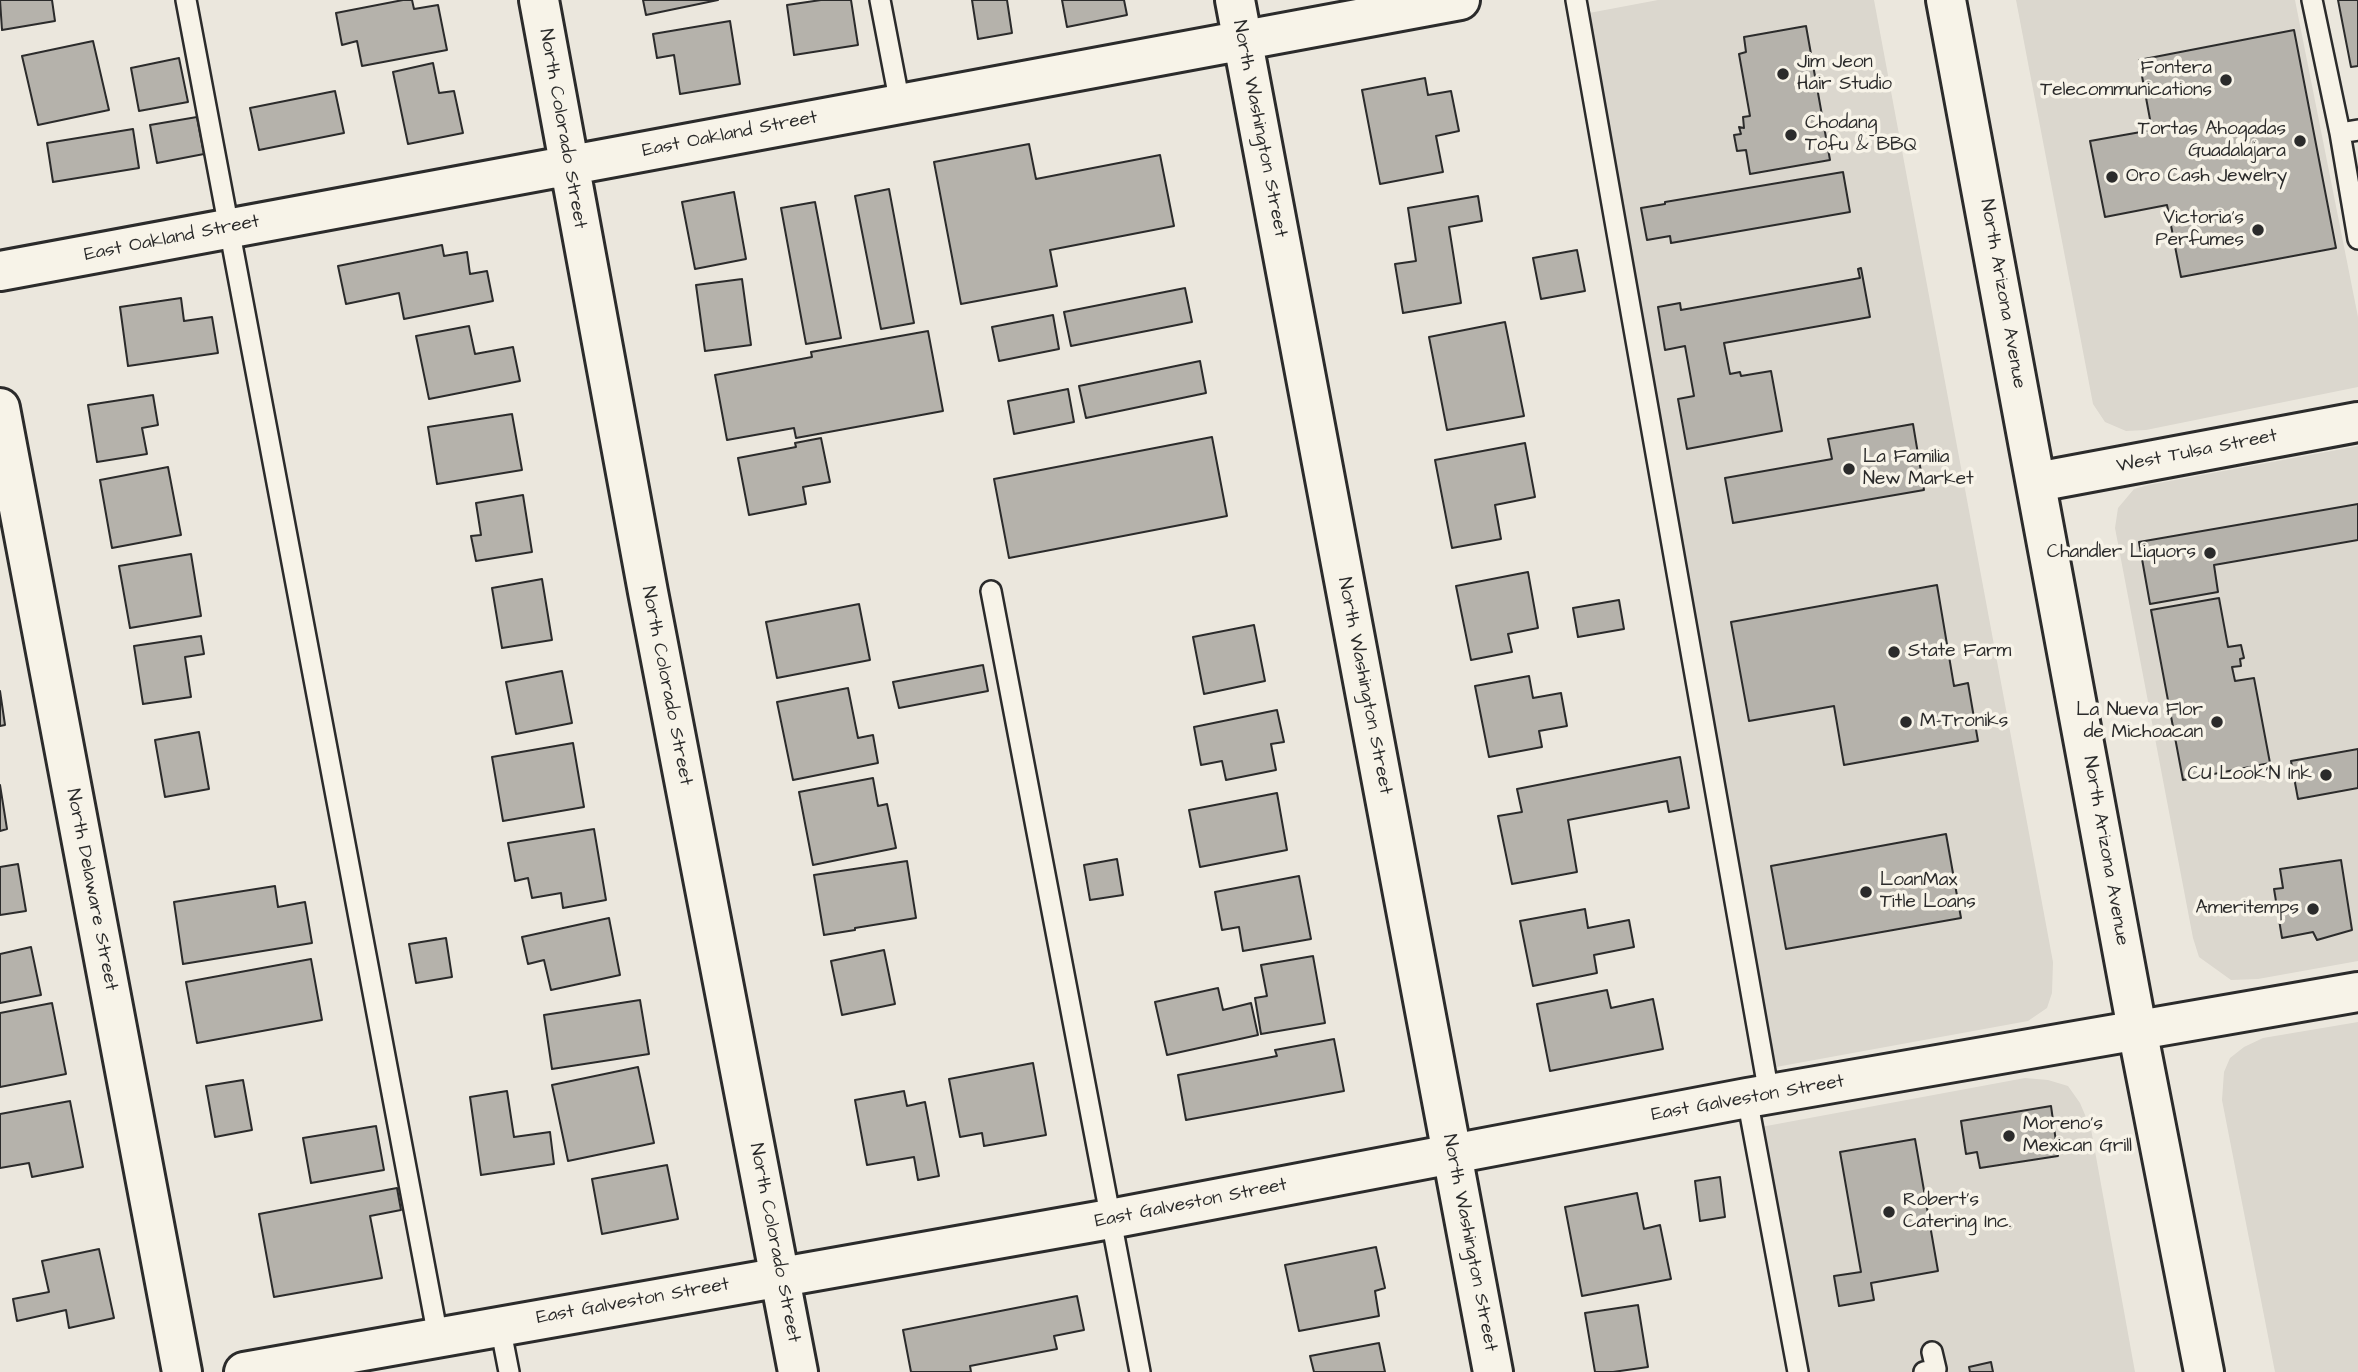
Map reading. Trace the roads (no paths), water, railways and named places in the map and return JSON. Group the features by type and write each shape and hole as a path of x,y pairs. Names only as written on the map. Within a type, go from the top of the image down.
{"street":[{"name":"North Colorado Street","path":"539,0 648,592 798,1372"},
{"name":"North Washington Street","path":"1235,0 1493,1372"},
{"name":"East Oakland Street","path":"0,271 1460,0"},
{"name":"North Arizona Avenue","path":"1946,0 2137,1030 2204,1372"},
{"name":"North Delaware Street","path":"0,408 183,1372"},
{"name":"West Tulsa Street","path":"2036,482 2358,422"},
{"name":"East Galveston Street","path":"244,1372 1111,1219 1758,1096 2358,992"}],"lane":[{"path":"186,0 438,1337"},
{"path":"880,0 900,104"},
{"path":"1576,0 1758,1096 1798,1372"},
{"path":"2312,0 2349,131 2358,239"},
{"path":"991,591 1140,1372"},
{"path":"500,1326 509,1372"},
{"path":"1924,1372 1936,1369 1932,1352"}],"place":[{"name":"Jim Jeon Hair Studio","path":"1783,74"},
{"name":"Fontera Telecommunications","path":"2226,80"},
{"name":"Chodang Tofu & BBQ","path":"1791,135"},
{"name":"Tortas Ahogadas Guadalajara","path":"2300,141"},
{"name":"Oro Cash Jewelry","path":"2112,177"},
{"name":"Victoria’s Perfumes","path":"2258,230"},
{"name":"La Familia New Market","path":"1849,469"},
{"name":"Chandler Liquors","path":"2210,553"},
{"name":"State Farm","path":"1894,652"},
{"name":"M-Troniks","path":"1906,722"},
{"name":"La Nueva Flor de Michoacan","path":"2217,722"},
{"name":"CU Look'N Ink","path":"2326,775"},
{"name":"LoanMax Title Loans","path":"1866,892"},
{"name":"Ameritemps","path":"2313,909"},
{"name":"Moreno's Mexican Grill","path":"2009,1136"},
{"name":"Robert's Catering Inc.","path":"1889,1212"}]}
